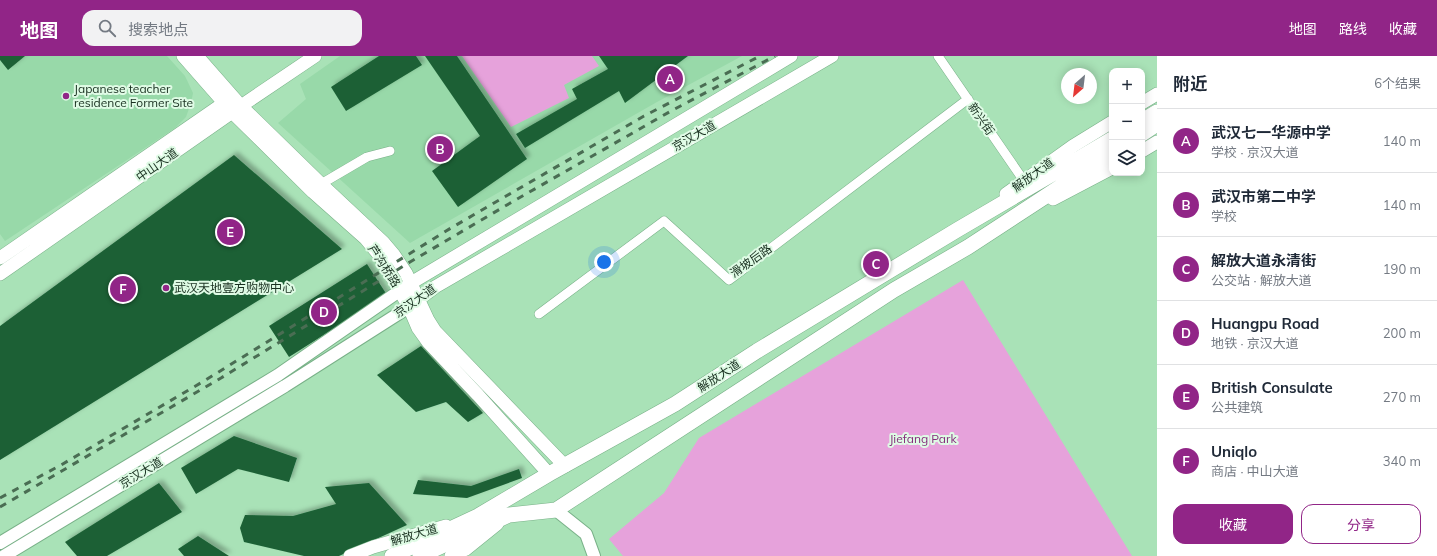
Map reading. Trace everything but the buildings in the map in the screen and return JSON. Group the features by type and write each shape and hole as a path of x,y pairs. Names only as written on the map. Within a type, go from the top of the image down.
{"main road":[{"name":"芦沟桥路","path":"183,56 383,242 394,255 413,303 418,328 428,342 549,474"},
{"name":"芦沟桥路","path":"198,56 234,105 313,192 366,239 406,287"},
{"name":"中山大道","path":"2,253 234,105 315,56"},
{"name":"京汉大道","path":"406,287 791,56"},
{"name":"京汉大道","path":"413,303 442,283 832,56"},
{"path":"1145,101 1157,94"},
{"name":"中山大道","path":"0,274 234,105"},
{"path":"1145,119 1157,112"},
{"name":"解放大道","path":"957,230 1073,146 1109,124"},
{"path":"1145,132 1157,124"},
{"name":"解放大道","path":"420,556 509,515 556,510 894,290 968,247 1105,157 1112,140"},
{"path":"1145,149 1157,142"},
{"name":"解放大道","path":"392,556 478,516 549,474 674,404 757,351 957,230 1105,157"},
{"name":"芦沟桥路","path":"413,303 435,330 565,466"},
{"path":"451,556 466,549 509,515"},
{"name":"解放大道","path":"350,556 373,546 478,516"}],"street":[{"name":"新兴街","path":"938,56 1024,181"},
{"name":"滑坡后路","path":"539,314 664,221 729,280 968,99"},
{"path":"321,184 367,157 390,151"},
{"path":"2,253 14,264"},
{"name":"京汉大道","path":"0,543 278,375 406,287"},
{"name":"京汉大道","path":"4,556 285,386 413,303"},
{"path":"556,510 586,534 594,556"}],"shaded area":[{"path":"0,56 167,56 185,76 193,93 191,103 186,117 175,128 5,241 0,234"},
{"path":"340,56 742,56 657,102 410,243 278,123 306,99 300,84"}],"green space":[{"path":"462,56 592,56 599,66 564,85 569,98 511,127"},
{"name":"Jiefang Park","path":"963,280 1132,556 623,556 609,539 664,493 699,438"}],"railway":[{"path":"0,498 61,465 204,381 451,228 644,116 760,56"},
{"path":"0,507 221,378 410,262 512,202 671,111 775,56"}],"place":[{"name":"武汉七一华源中学","path":"670,79"},
{"name":"Japanese teacher residence Former Site","path":"66,96"},
{"name":"武汉市第二中学","path":"440,149"},
{"name":"British Consulate","path":"230,232"},
{"name":"解放大道永清街","path":"876,264"},
{"name":"武汉天地壹方购物中心","path":"166,288"},
{"name":"Uniqlo","path":"123,289"},
{"name":"Huangpu Road","path":"324,312"}]}
